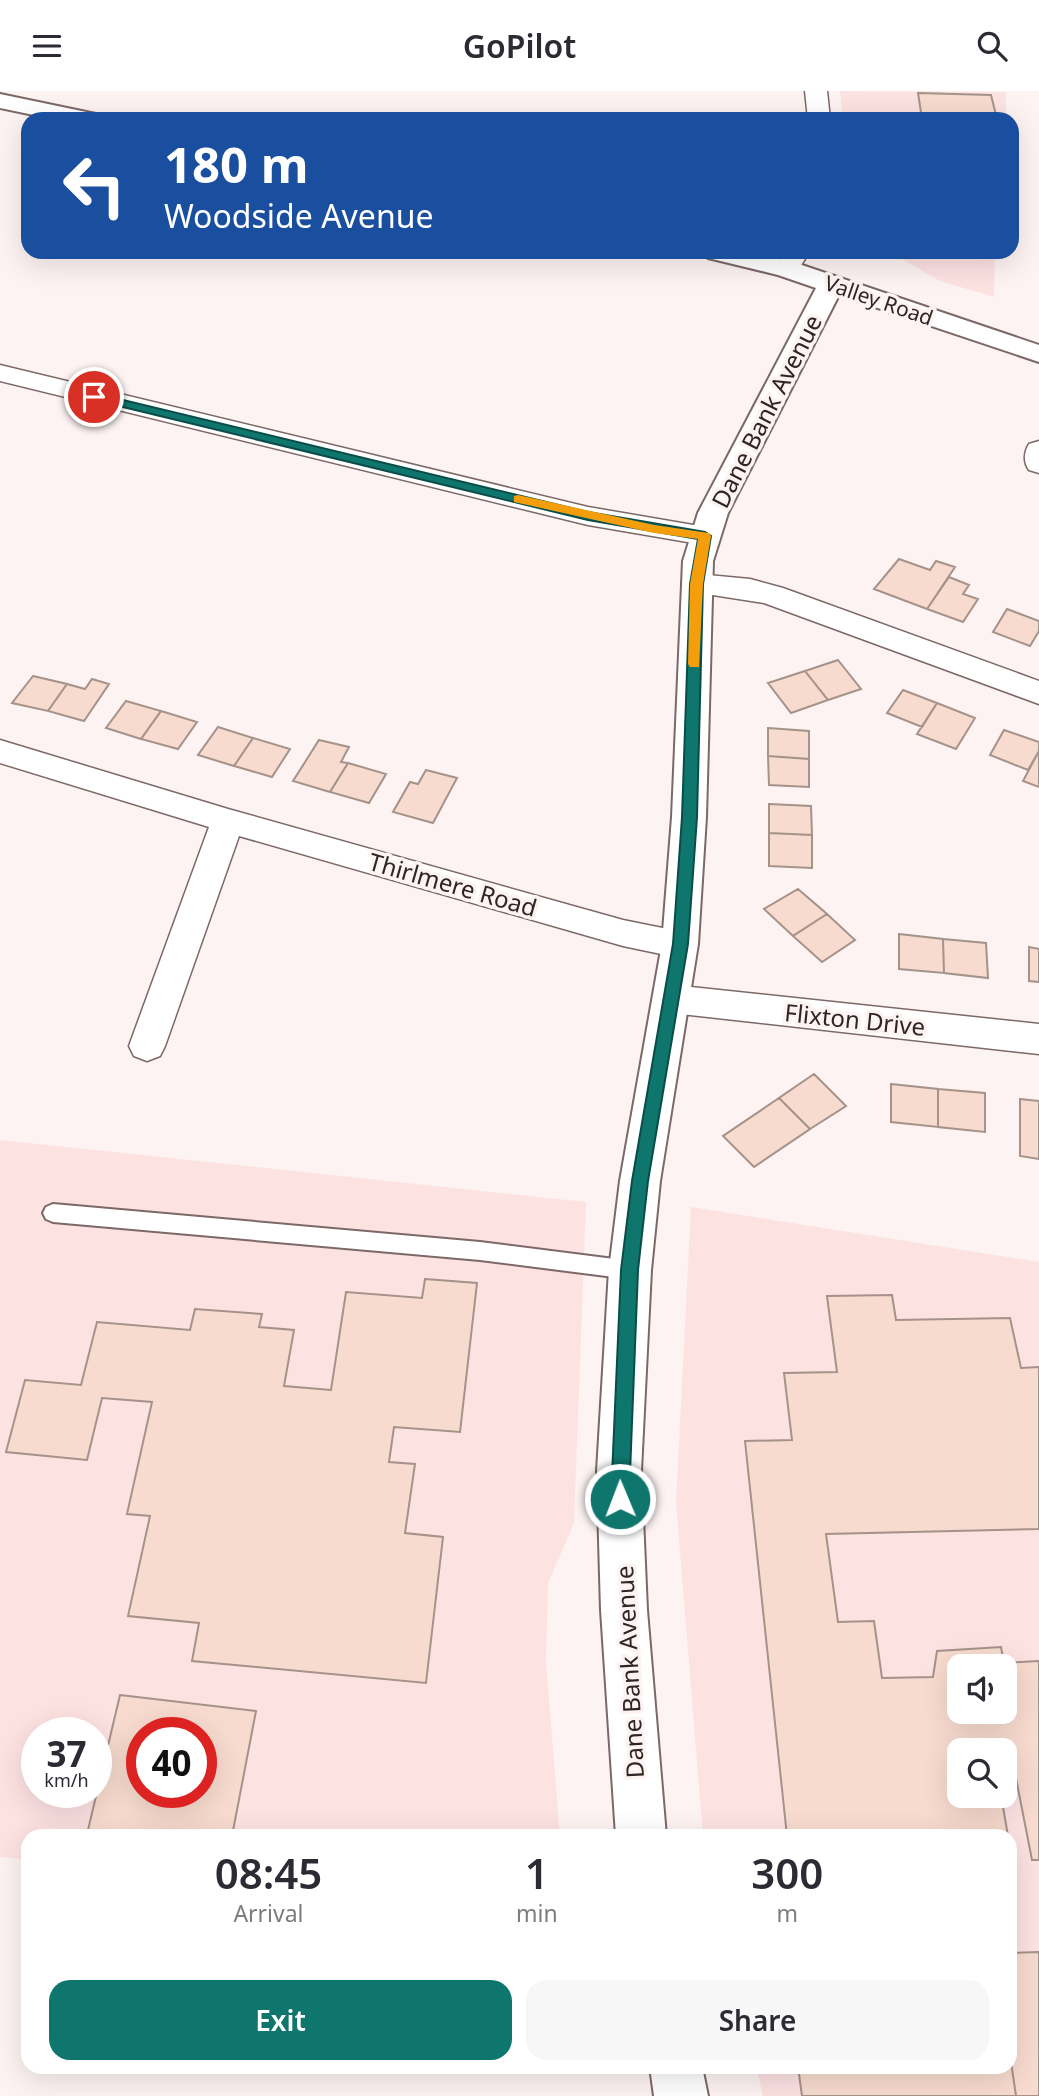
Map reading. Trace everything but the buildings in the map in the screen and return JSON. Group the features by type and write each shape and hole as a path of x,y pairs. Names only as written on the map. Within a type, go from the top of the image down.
{"street":[{"path":"816,91 818,112"},
{"path":"0,101 54,112"},
{"name":"Valley Road","path":"792,260 831,284 1039,353"},
{"name":"Dane Bank Avenue","path":"640,1829 624,1610 619,1471 630,1270 640,1181 680,944 690,817 696,584 705,536 713,513 831,284"},
{"path":"0,373 575,513 705,536"},
{"path":"1039,450 1039,464"},
{"path":"696,584 750,589 800,604 1039,693"},
{"name":"Thirlmere Road","path":"0,751 228,821 624,933 680,944"},
{"path":"147,1046 228,821"},
{"name":"Flixton Drive","path":"672,999 1039,1039"},
{"path":"677,2074 681,2096"}],"lane":[{"path":"53,1213 480,1251 630,1270"}],"shaded area":[{"path":"840,91 1006,92 1006,112 842,112"},
{"path":"902,259 995,259 994,297 940,281"},
{"path":"0,1140 586,1202 574,1523 548,1583 546,1663 559,1829 21,1829 21,1859 0,1857"},
{"path":"691,1207 1039,1262 1039,2096 763,2096 758,2074 1017,2074 1017,1829 702,1829 676,1502"}],"slow traffic":[{"path":"518,499 588,516 705,536 698,561 696,584 694,664"}],"route":[{"path":"94,397 588,516 705,536 698,561 696,584 690,817 680,944 640,1181 630,1270 619,1471 620,1499"}]}
